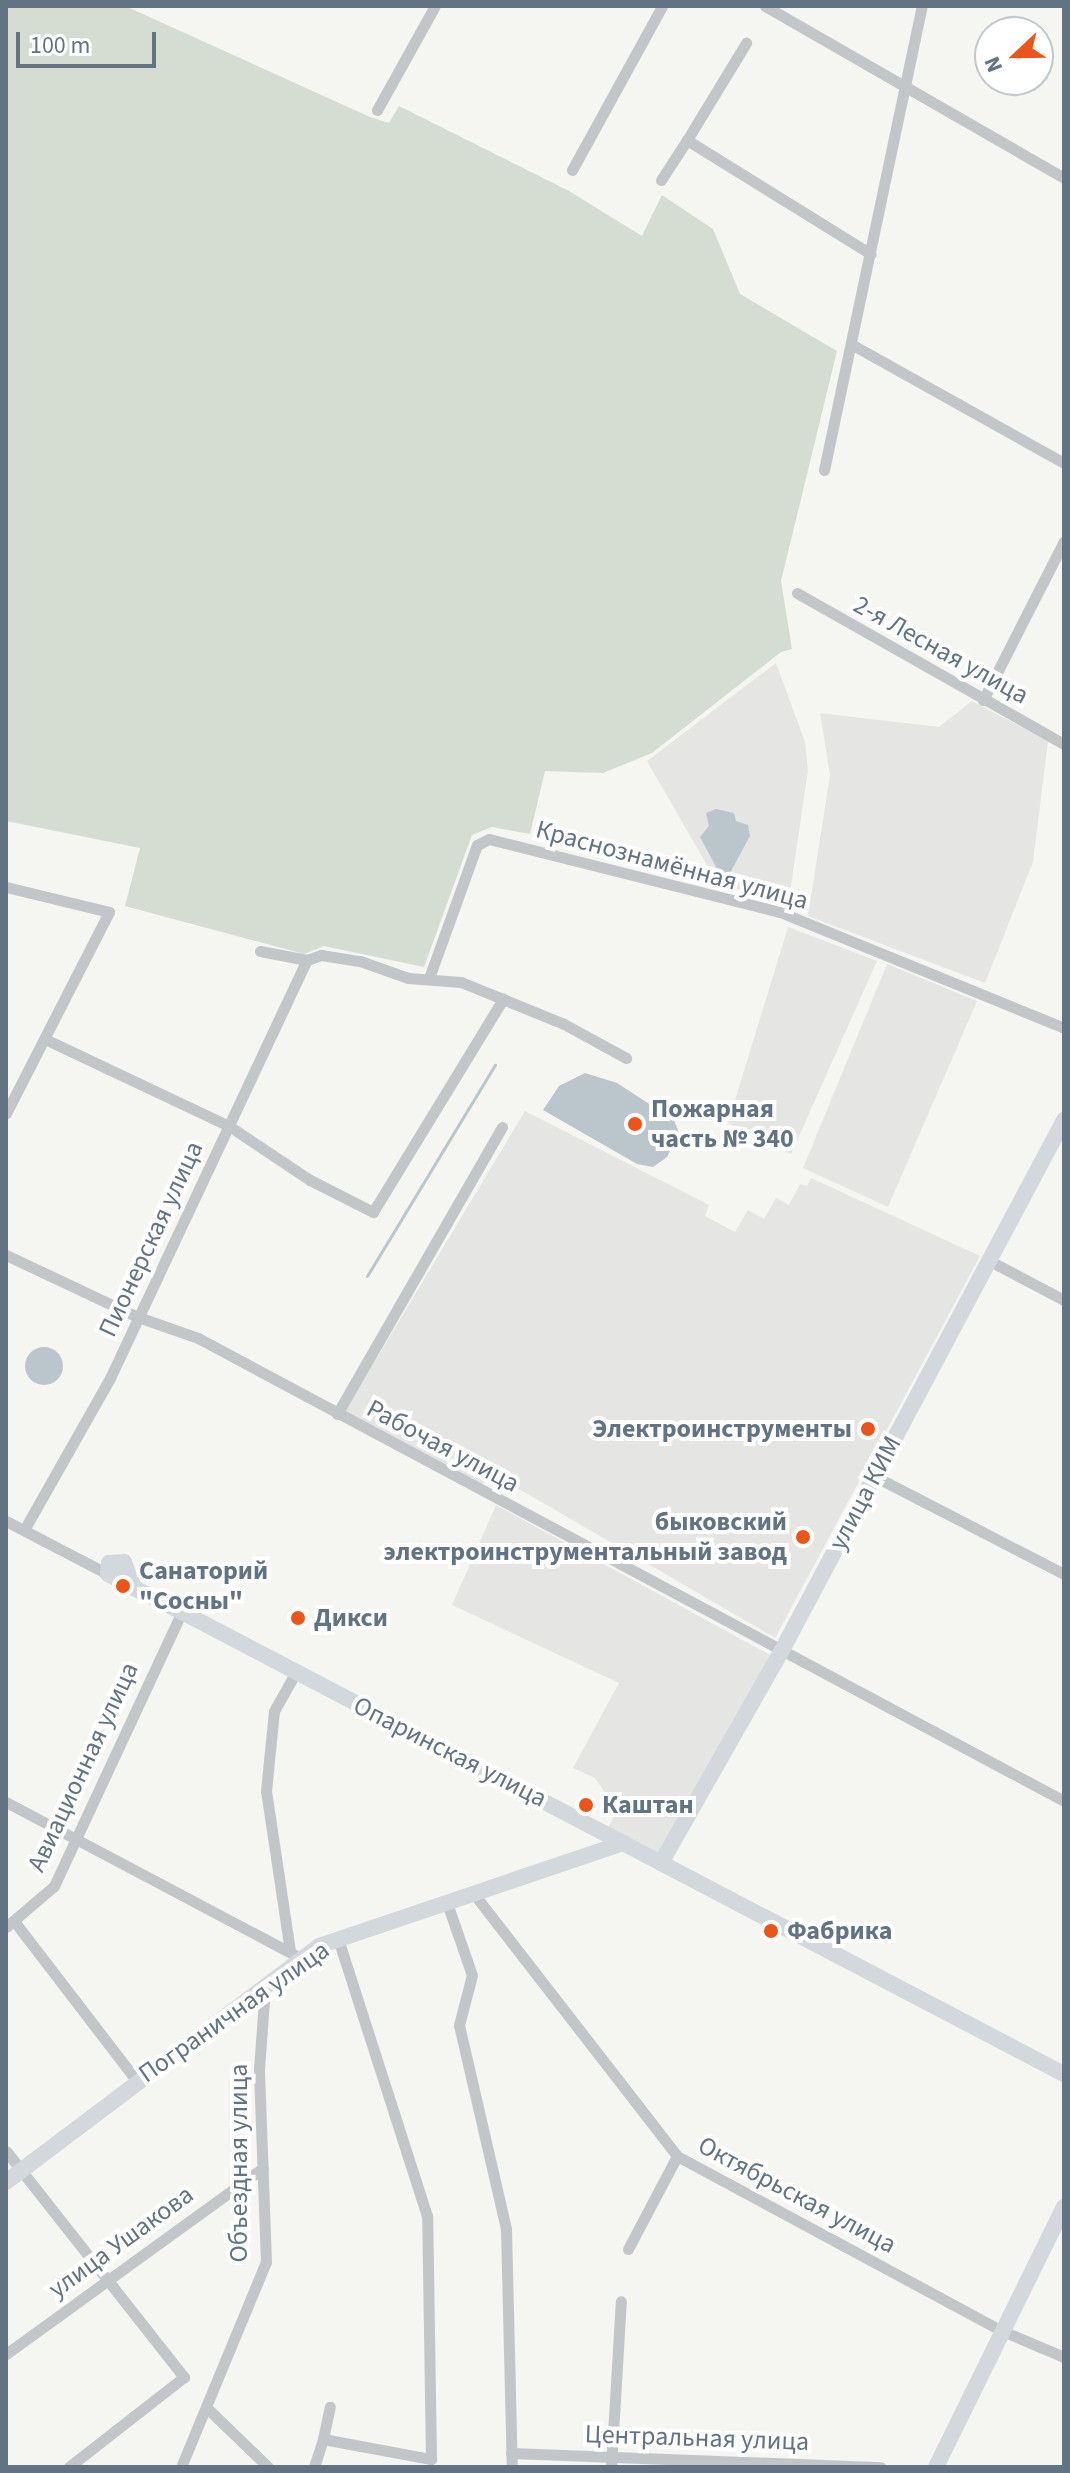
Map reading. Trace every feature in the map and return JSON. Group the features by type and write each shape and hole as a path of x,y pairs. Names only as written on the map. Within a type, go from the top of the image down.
{"street":[{"path":"377,110 435,6"},
{"path":"572,170 662,6"},
{"path":"765,6 908,85 1064,178"},
{"path":"824,470 908,85 922,6"},
{"path":"661,180 746,43"},
{"path":"687,140 871,254"},
{"path":"851,344 1064,463"},
{"path":"983,700 1064,541"},
{"name":"2-я Лесная улица","path":"797,593 1064,744"},
{"name":"Краснознамённая улица","path":"429,978 477,845 489,839 780,912 1064,1028"},
{"path":"6,887 109,912 47,1040 6,1113"},
{"path":"260,951 307,960 321,955 360,961 408,978 461,982 626,1058"},
{"name":"Пионерская улица","path":"24,1530 110,1378 307,960"},
{"path":"47,1040 229,1126 310,1180 373,1212 503,999"},
{"name":"улица КИМ","path":"661,1863 781,1652 1064,1120"},
{"path":"337,1414 502,1127"},
{"name":"Рабочая улица","path":"6,1255 138,1317 198,1338 1064,1801"},
{"path":"988,1260 1064,1300"},
{"path":"874,1476 1064,1574"},
{"path":"6,1521 108,1574"},
{"name":"Опаринская улица","path":"108,1574 109,1563 119,1559 134,1588 1064,2074"},
{"name":"Авиационная улица","path":"10,1924 54,1886 182,1612"},
{"path":"296,1672 274,1711 266,1791 296,1954"},
{"path":"6,1802 296,1954"},
{"name":"Пограничная улица","path":"6,2182 136,2080 265,1987 296,1954 624,1843"},
{"name":"Октябрьская улица","path":"474,1894 677,2156 1000,2330 1064,2357"},
{"path":"447,1903 472,1975 459,2025 506,2229 512,2467"},
{"path":"10,1924 136,2080"},
{"path":"323,2439 431,2459 427,2216 338,1939"},
{"name":"Объездная улица","path":"181,2467 208,2409 266,2262 259,2069 265,1987"},
{"path":"6,2151 184,2377 69,2467"},
{"path":"628,2249 677,2156"},
{"name":"улица Ушакова","path":"6,2354 105,2277 263,2168"},
{"path":"936,2467 1000,2330 1064,2207"},
{"path":"611,2461 621,2301"},
{"path":"314,2467 330,2407"},
{"path":"208,2409 268,2467"},
{"name":"Центральная улица","path":"511,2453 611,2461 881,2467"}],"shaded area":[{"path":"6,6 125,6 370,117 389,123 399,106 569,191 642,236 662,195 713,229 740,294 837,351 781,581 792,649 781,652 652,753 603,773 545,771 530,834 492,827 472,835 424,967 324,946 304,954 125,906 140,848 6,821"},
{"path":"776,663 805,742 808,770 789,899 719,886 647,761"},
{"path":"972,701 1048,741 1033,862 985,983 808,916 830,775 820,713 939,727"},
{"path":"716,809 734,813 736,821 748,825 750,836 730,873 721,876 700,837 709,826 706,813"},
{"path":"788,927 877,961 791,1154 728,1123"},
{"path":"887,964 977,1001 888,1207 803,1168"},
{"path":"585,1073 617,1083 674,1120 679,1133 667,1157 653,1167 637,1164 543,1110 559,1086"},
{"path":"525,1111 709,1205 705,1216 735,1232 748,1210 764,1219 776,1198 789,1205 800,1184 807,1186 811,1178 980,1256 775,1638 490,1472 482,1485 345,1411"},
{"path":"44,1347 57,1353 63,1366 57,1379 44,1385 31,1379 25,1366 31,1353"},
{"path":"496,1505 770,1655 660,1857 608,1828 617,1811 595,1778 573,1768 619,1683 452,1605"}],"waterway":[{"path":"367,1276 495,1065"}],"place":[{"name":"Пожарная часть № 340","path":"635,1124"},
{"name":"Электроинструменты","path":"868,1429"},
{"name":"быковский электроинструментальный завод","path":"803,1537"},
{"name":"Санаторий \"Сосны\"","path":"123,1586"},
{"name":"Дикси","path":"298,1618"},
{"name":"Каштан","path":"586,1805"},
{"name":"Фабрика","path":"771,1931"}]}
